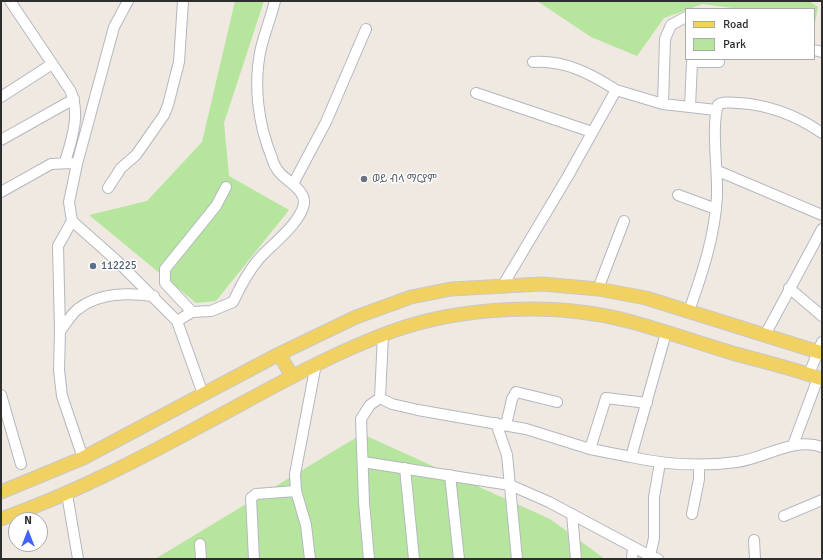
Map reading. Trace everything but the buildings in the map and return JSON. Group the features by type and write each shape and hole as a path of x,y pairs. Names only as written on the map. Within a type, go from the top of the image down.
{"main road":[{"path":"1,492 83,458 279,354 356,317 411,297 451,289 542,284 598,289 646,298 765,335 820,349"},
{"path":"1,519 89,484 316,364 383,335 441,318 494,311 533,310 575,312 608,317 816,377"},
{"path":"279,354 292,376"}],"street":[{"path":"10,1 74,99 76,111 72,137 65,162"},
{"path":"83,458 62,396 60,370 58,246 72,221 69,202 77,164 114,26 128,1"},
{"path":"108,188 121,168 136,155 164,115 179,62 183,1"},
{"path":"177,321 192,312 211,311 234,302 249,271 301,215 304,203 302,195 293,184 279,172 272,160 262,130 258,102 258,69 260,54 275,1"},
{"path":"663,104 665,39 671,25 685,18"},
{"path":"293,184 326,122 366,29"},
{"path":"533,62 546,61 572,67 592,75 616,90 663,104 716,110"},
{"path":"690,107 692,62 719,62"},
{"path":"1,97 52,64"},
{"path":"503,285 616,90"},
{"path":"476,93 592,132"},
{"path":"1,140 74,99"},
{"path":"689,311 706,260 715,222 718,171 715,119 716,110 721,103 764,105 787,112 809,123 822,133"},
{"path":"1,192 51,164 65,162 77,164"},
{"path":"718,171 822,215"},
{"path":"192,312 165,282 165,269 216,206 226,187"},
{"path":"678,195 716,209"},
{"path":"598,289 624,220"},
{"path":"72,221 154,296 177,321 204,394"},
{"path":"765,335 822,229"},
{"path":"789,288 822,316"},
{"path":"60,331 78,309 94,301 113,295 139,294 154,296"},
{"path":"631,457 666,333"},
{"path":"380,398 383,335"},
{"path":"793,445 816,377 820,349"},
{"path":"310,559 306,525 296,491 295,474 316,364"},
{"path":"517,559 507,455 501,424 516,392 557,402"},
{"path":"1,395 5,424 21,464"},
{"path":"380,398 392,404 526,429 590,448 660,463 699,466 739,462 775,452 793,445 811,444 822,447"},
{"path":"369,559 364,502 361,419 370,405 380,398"},
{"path":"590,448 606,398 647,404"},
{"path":"363,462 510,485 572,514 654,558 654,497 660,463"},
{"path":"692,514 700,479 699,466"},
{"path":"405,468 414,559"},
{"path":"450,475 459,559"},
{"path":"254,559 251,498 256,494 296,491"},
{"path":"67,494 78,559"},
{"path":"784,516 822,500"},
{"path":"572,514 576,559"},
{"path":"754,540 755,559"},
{"path":"200,544 201,559"},
{"path":"632,559 633,547"}],"green space":[{"path":"235,1 264,1 224,123 229,176 289,210 216,301 196,303 89,215 147,201 202,142"},
{"path":"537,1 809,1 818,7 815,23 815,8 732,8 703,4 692,8 685,8 685,10 664,18 637,56 591,37"},
{"path":"362,434 550,519 605,559 155,559"}],"place":[{"name":"ወይ ብላ ማርያም","path":"364,179"},
{"name":"112225","path":"93,266"}]}
